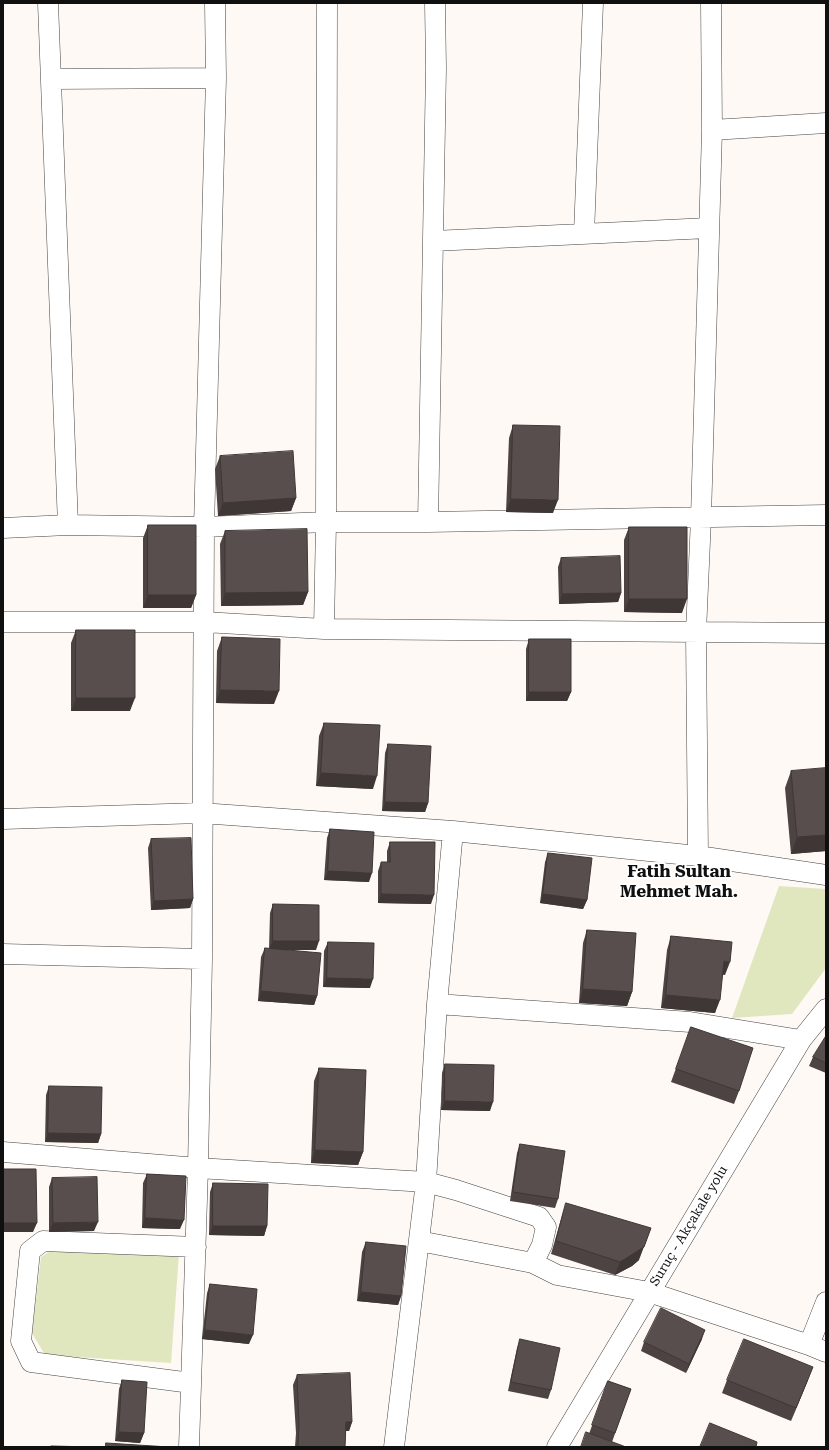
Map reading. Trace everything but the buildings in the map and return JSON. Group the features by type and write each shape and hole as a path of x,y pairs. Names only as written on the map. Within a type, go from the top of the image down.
{"street":[{"path":"48,3 68,525"},
{"path":"189,1447 196,1247 202,959 201,813 204,527 216,78 215,3"},
{"path":"324,629 326,522 327,3"},
{"path":"428,522 435,3"},
{"path":"584,234 593,3"},
{"path":"698,856 696,632 702,518 712,130 711,3"},
{"path":"51,79 216,78"},
{"path":"712,130 826,123"},
{"path":"432,241 709,228"},
{"path":"3,528 68,525 204,527 326,522 428,522 826,515"},
{"path":"3,622 204,622 324,629 826,633"},
{"path":"3,819 201,813 453,831 698,856 826,876"},
{"path":"394,1447 426,1182 437,1004 453,831"},
{"path":"3,954 202,959"},
{"path":"437,1004 690,1022 800,1040"},
{"name":"Suruç - Akçakale yolu","path":"557,1447 800,1040 826,1009"},
{"path":"3,1152 198,1168 426,1182 539,1217 546,1226 542,1246 533,1263"},
{"path":"191,1383 31,1362 21,1341 30,1250 43,1241 196,1247"},
{"path":"419,1241 533,1263 557,1275 649,1292 818,1349 826,1302"}],"green space":[{"path":"779,886 826,889 826,968 792,1014 732,1018"},
{"path":"52,1250 179,1253 171,1363 45,1355 32,1333 41,1257"}],"district":[{"name":"Fatih Sultan Mehmet Mah.","path":"679,882"}]}
